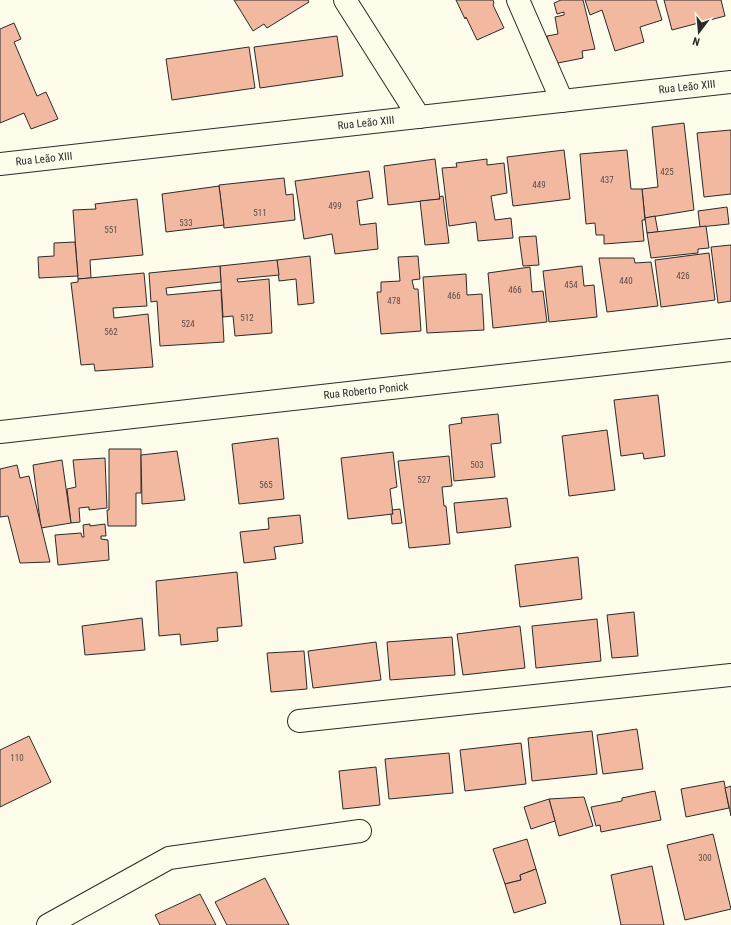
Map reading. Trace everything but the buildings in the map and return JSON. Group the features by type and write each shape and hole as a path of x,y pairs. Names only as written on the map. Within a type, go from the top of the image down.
{"street":[{"path":"345,0 420,117"},
{"path":"518,0 562,101"},
{"name":"Rua Leão XIII","path":"0,164 731,82"},
{"name":"Rua Roberto Ponick","path":"0,432 731,350"},
{"path":"299,721 731,675"},
{"path":"48,925 169,858 360,831"}]}
